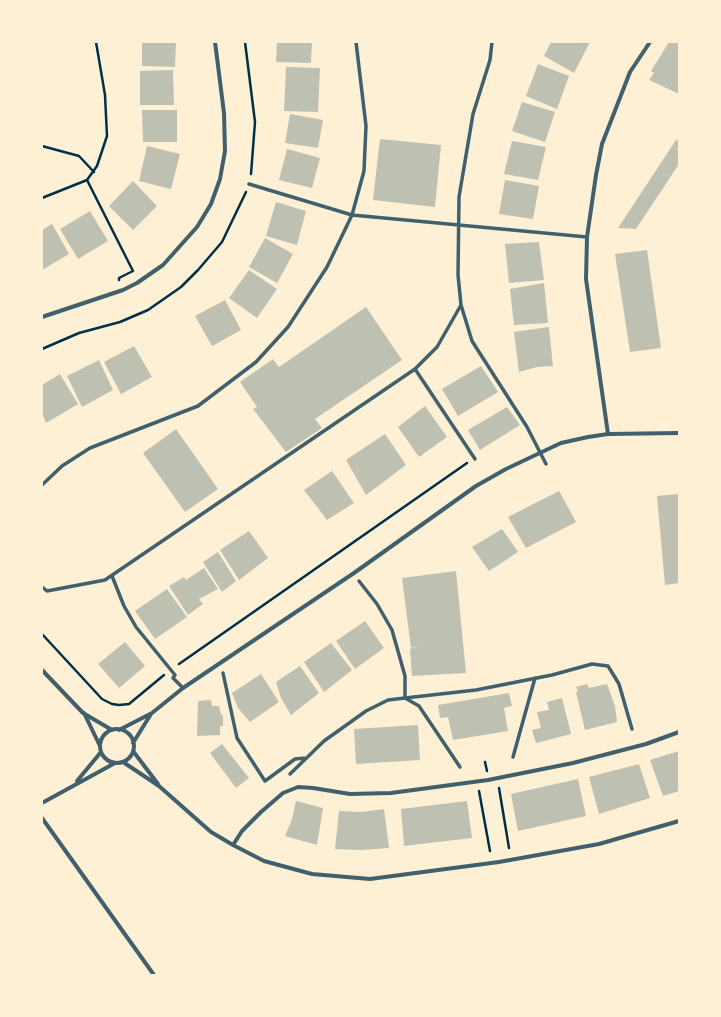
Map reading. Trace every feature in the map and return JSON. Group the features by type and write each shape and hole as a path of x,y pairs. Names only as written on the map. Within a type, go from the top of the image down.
{"street":[{"path":"42,317 123,290 137,283 163,265 196,227 210,204 220,179 225,151 224,113 215,42"},
{"path":"42,485 62,466 90,448 198,406 256,362 288,327 327,267 352,215 364,171 366,126 356,42"},
{"path":"492,42 490,60 473,114 464,159 458,226 458,275 461,305 472,341 541,452 546,464"},
{"path":"608,434 586,279 587,237 602,144 615,106 630,72 650,42"},
{"path":"249,184 352,215 587,237"},
{"path":"42,587 48,590 63,588 105,580 112,576 415,369 437,347 461,305"},
{"path":"415,369 475,459"},
{"path":"119,730 152,713 183,688 354,573 476,486 561,443 608,434 679,434"},
{"path":"112,576 124,606 136,627 172,670 175,675 173,678 183,688"},
{"path":"359,580 377,604 392,630 405,676 405,698"},
{"path":"290,774 324,741 366,711 388,700 476,690 592,664 608,666 619,684 632,729"},
{"path":"42,670 83,713 112,730 119,730 128,734 133,742 133,750 131,755 123,762 116,763 76,783 42,803"},
{"path":"223,673 237,738 265,781 295,759 307,757"},
{"path":"513,757 535,678"},
{"path":"405,698 419,706 460,767"},
{"path":"83,713 100,746 101,752 107,760 116,763"},
{"path":"133,742 152,713"},
{"path":"100,746 103,736 112,730"},
{"path":"233,845 242,831 261,812 283,793 298,787 350,794 390,793 488,780 573,763 646,744 679,732"},
{"path":"133,750 159,786"},
{"path":"76,783 101,752"},
{"path":"123,762 159,786 210,832 264,861 312,874 370,879 499,862 598,844 679,821"},
{"path":"42,818 154,975"}],"path":[{"path":"42,198 86,180 94,172 107,136 105,94 96,42"},
{"path":"42,146 79,156 94,172"},
{"path":"86,180 133,271 118,278 123,290"},
{"path":"42,349 79,333 120,322 153,307"},
{"path":"42,634 102,699 112,704 129,704 172,670 462,466 475,459"},
{"path":"499,788 509,848"},
{"path":"479,791 490,851"}],"building":[{"path":"142,42 176,42 175,67 142,66"},
{"path":"277,42 312,42 311,63 276,62"},
{"path":"551,42 590,42 574,73 544,56"},
{"path":"669,42 679,42 679,94 649,80 654,73 651,71"},
{"path":"538,64 569,76 557,109 526,96"},
{"path":"286,67 320,68 318,112 284,111"},
{"path":"173,70 174,105 140,105 140,71"},
{"path":"522,102 555,112 545,142 512,131"},
{"path":"142,110 177,110 177,142 143,142"},
{"path":"290,114 323,120 318,148 285,143"},
{"path":"380,139 441,145 435,207 373,200"},
{"path":"676,140 679,141 679,164 636,229 618,228"},
{"path":"512,141 546,147 538,180 504,174"},
{"path":"147,146 180,154 171,189 139,181"},
{"path":"287,149 320,158 312,188 279,180"},
{"path":"505,180 539,186 533,219 499,214"},
{"path":"133,181 157,206 133,230 109,206"},
{"path":"276,202 306,211 297,245 266,236"},
{"path":"90,211 108,241 78,259 60,229"},
{"path":"52,224 69,254 42,270 42,230"},
{"path":"265,238 293,254 277,283 249,267"},
{"path":"539,242 544,280 509,283 505,244"},
{"path":"647,250 661,348 630,352 615,254"},
{"path":"249,270 277,289 257,318 229,298"},
{"path":"544,283 548,323 514,325 510,289"},
{"path":"225,300 241,330 212,346 195,316"},
{"path":"366,307 402,360 315,419 322,428 286,452 253,409 257,407 240,382 273,359 279,367"},
{"path":"549,327 553,366 537,367 519,372 514,332"},
{"path":"134,346 152,377 121,394 104,362"},
{"path":"99,360 113,390 82,407 67,376"},
{"path":"481,366 498,392 458,416 442,389"},
{"path":"60,374 78,404 46,423 42,413 42,385"},
{"path":"425,406 447,437 419,457 398,427"},
{"path":"507,407 520,425 480,450 468,430"},
{"path":"176,429 218,489 185,512 143,453"},
{"path":"385,434 406,465 366,495 346,460"},
{"path":"332,471 354,503 327,520 304,490"},
{"path":"559,491 576,522 526,548 508,517"},
{"path":"679,494 679,583 665,585 657,496"},
{"path":"502,529 518,552 489,571 472,547"},
{"path":"249,531 268,558 239,580 220,550"},
{"path":"218,552 236,581 222,592 203,562"},
{"path":"204,568 218,589 199,599 203,604 188,615 169,586 184,577 186,580"},
{"path":"456,571 466,673 412,676 410,649 423,644 411,648 402,578"},
{"path":"167,589 187,617 155,639 135,611"},
{"path":"365,621 384,648 355,669 336,641"},
{"path":"125,642 145,666 119,688 98,664"},
{"path":"331,643 352,670 324,692 304,662"},
{"path":"300,666 319,693 291,715 281,698 276,682"},
{"path":"261,674 279,702 250,722 238,708 232,693"},
{"path":"587,684 589,688 607,684 615,706 617,722 585,730 576,687"},
{"path":"509,693 512,706 504,708 508,731 453,740 448,717 440,718 438,705"},
{"path":"562,698 571,734 536,743 532,730 541,728 537,712 549,710 547,702"},
{"path":"211,700 212,706 219,706 221,715 223,715 223,726 220,726 220,735 197,736 198,701"},
{"path":"418,725 420,760 356,764 354,729"},
{"path":"222,744 249,778 236,788 210,753"},
{"path":"679,751 679,791 663,796 650,760"},
{"path":"639,764 650,798 599,814 589,777"},
{"path":"578,779 586,816 518,831 511,794"},
{"path":"296,801 323,808 317,845 285,836 292,819"},
{"path":"467,801 472,838 404,846 401,809"},
{"path":"384,809 389,848 361,850 335,849 339,811 361,812"}]}
